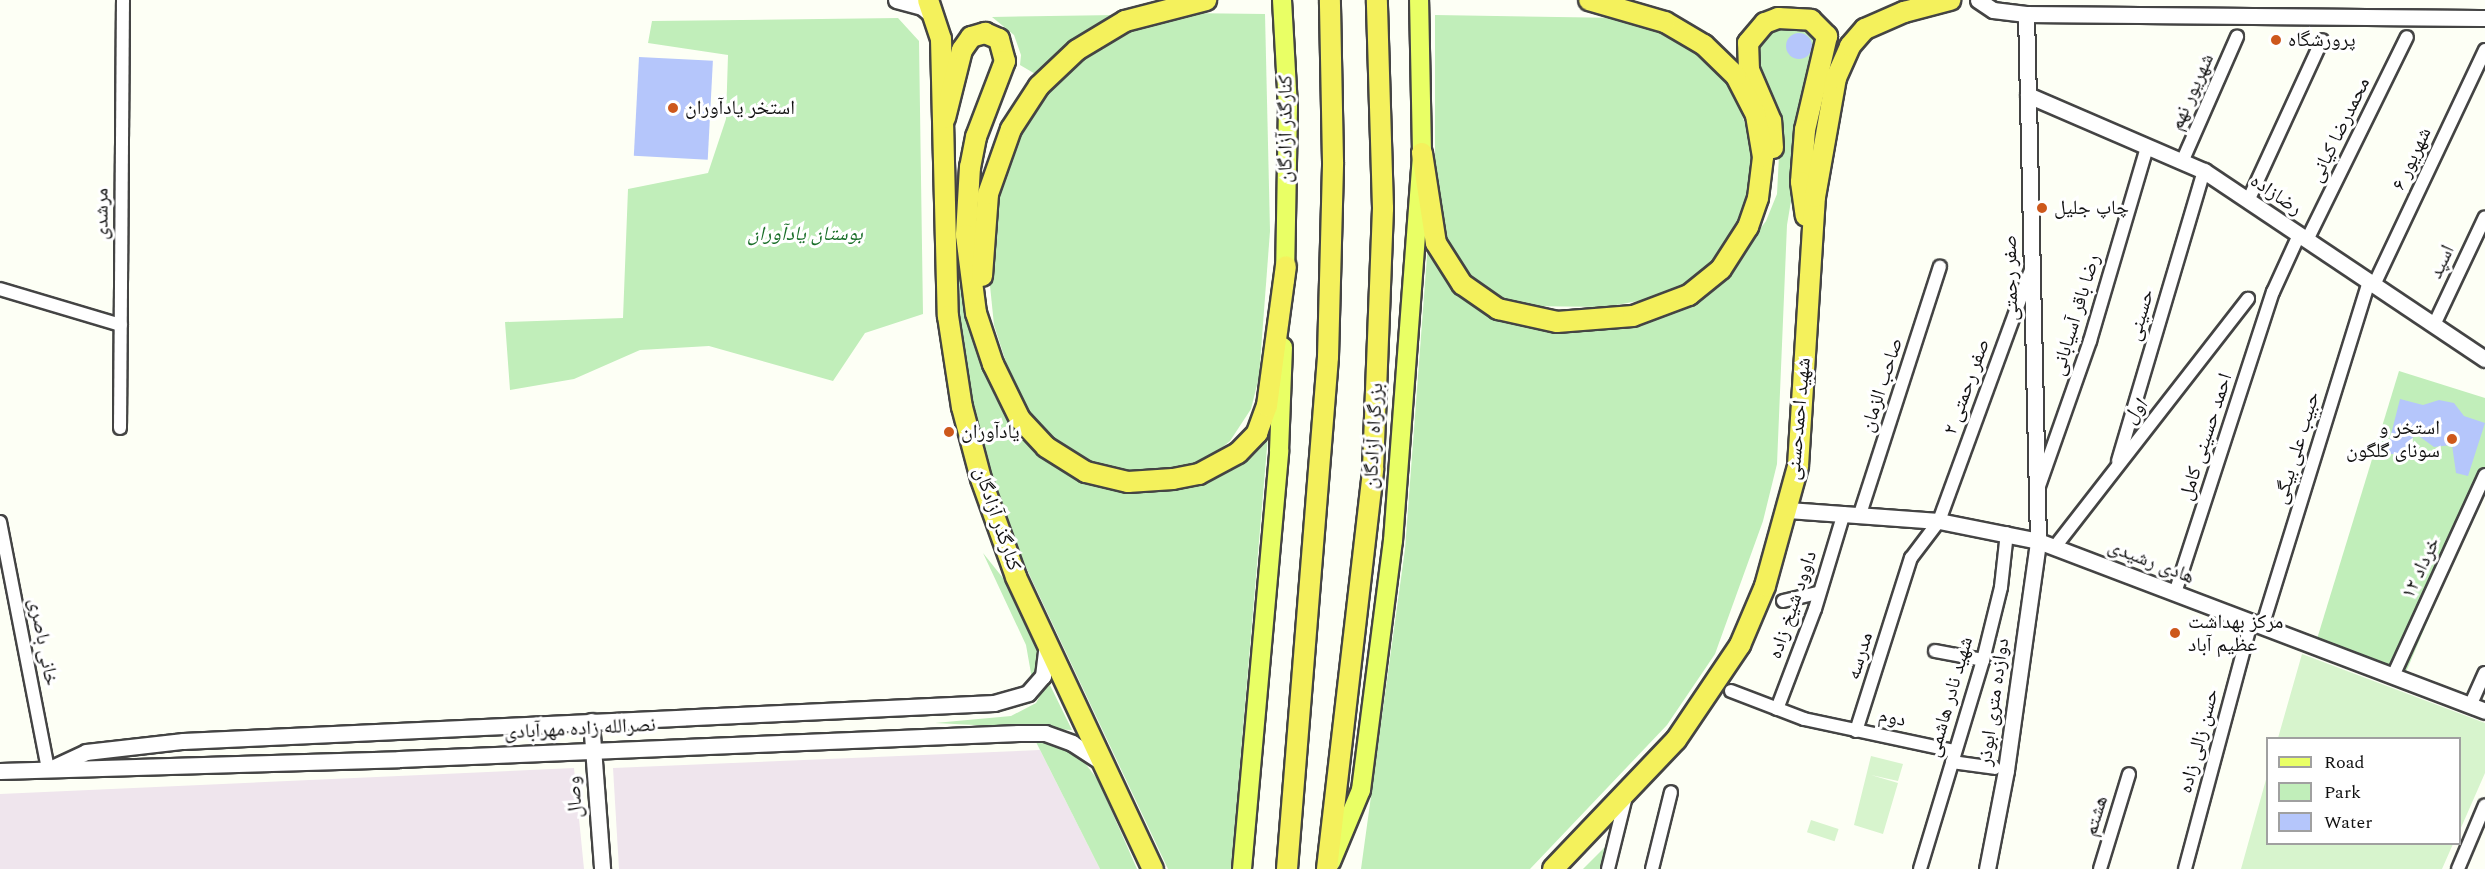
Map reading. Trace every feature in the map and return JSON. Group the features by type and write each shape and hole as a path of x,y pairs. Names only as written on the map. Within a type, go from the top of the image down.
{"highway":[{"path":"985,342 981,252 988,194 1011,129 1024,107 1057,67 1099,35 1153,12 1206,0"},
{"path":"1287,869 1329,357 1332,36 1330,0"},
{"name":"بزرگراه آزادگان","path":"1328,869 1374,469 1383,208 1377,0"},
{"path":"1589,0 1665,22 1704,45 1736,76 1756,115 1763,157 1758,198 1748,227"},
{"name":"شهید احمدحسنی","path":"1553,869 1626,796 1685,729 1740,645 1788,510 1798,466 1815,197 1834,88 1850,46 1865,29 1884,19 1950,0"},
{"name":"کنارگذر آزادگان","path":"931,9 941,39 945,118 943,211 948,316 962,407 981,479 1013,568 1153,869"},
{"path":"1422,153 1431,225 1448,264 1462,284 1485,301 1539,320 1598,321 1671,304 1721,269 1762,208 1773,152 1771,121 1749,70 1748,43 1765,23 1795,16 1811,20 1822,27 1827,36 1809,104 1801,182 1812,239"},
{"path":"945,118 962,50 971,37 993,35 1005,48 1005,61 976,137 967,211 969,272 985,342 1020,418 1034,436 1062,459 1086,472 1128,482 1199,474 1238,453 1257,433 1272,380 1286,266"}],"main road":[{"name":"کنارگذر آزادگان","path":"1242,869 1279,451 1286,266 1282,0"},
{"path":"1328,869 1361,790 1393,541 1422,153 1422,38 1419,0"}],"street":[{"name":"مرشدی","path":"120,428 123,0"},
{"path":"896,0 931,9"},
{"path":"1978,0 1994,10 2026,14 2485,18"},
{"name":"صفر رحمتی","path":"2026,14 2038,541"},
{"name":"شهریور نهم","path":"2182,162 2237,37"},
{"name":"محمدرضا کیانی","path":"2303,238 2407,37"},
{"path":"2248,201 2322,40"},
{"name":"شهریور ۶","path":"2371,283 2485,50"},
{"name":"رضازاده","path":"2028,95 2204,171 2485,359"},
{"name":"رضا باقر آسیابانی","path":"2037,492 2090,341 2147,147"},
{"name":"حسینی","path":"2115,469 2204,171"},
{"name":"اسپد","path":"2434,325 2485,217"},
{"name":"احمد حسینی کامل","path":"2175,593 2273,292 2303,238"},
{"name":"صفر رحمتی ۲","path":"1940,521 2032,266"},
{"name":"صاحب الزمان","path":"1860,514 1940,267"},
{"name":"حبیب علی بیگی","path":"2257,624 2371,283"},
{"path":"0,289 121,325"},
{"name":"اول","path":"2054,548 2248,299"},
{"name":"خرداد ۱۲","path":"2393,676 2485,475"},
{"name":"هادی رشیدی","path":"1788,510 1940,521 2038,541 2485,711"},
{"name":"داوود شیخ زاده","path":"1776,709 1819,594 1844,513"},
{"name":"مدرسه","path":"1856,731 1911,558 1940,521"},
{"name":"خانی باصری","path":"0,522 48,769"},
{"name":"شهید نادر هاشمی","path":"1920,869 1983,660 2001,587 2007,533"},
{"name":"دوازده متری ابوذر","path":"1988,869 2006,771 2038,541"},
{"path":"1783,601 1819,594"},
{"name":"حسن زالی زاده","path":"2185,869 2257,624"},
{"name":"نصرالله زاده مهرآبادی","path":"48,769 86,752 183,741 994,703 1028,693 1043,676 1048,660 1047,640"},
{"path":"1935,651 1983,660"},
{"path":"2470,706 2485,673"},
{"path":"1731,691 1776,709 1856,731"},
{"name":"وصال","path":"591,721 602,869"},
{"name":"دوم","path":"1856,731 1953,756"},
{"name":"نصرالله زاده مهرآبادی","path":"0,771 399,759 1018,732 1054,737 1106,765"},
{"path":"1953,756 1995,768"},
{"name":"هشتم","path":"2100,869 2129,774"},
{"path":"1652,869 1671,792"},
{"path":"1608,869 1626,796"},
{"path":"2458,869 2485,805"}],"shaded area":[{"path":"1040,750 1100,869 619,869 613,768"},
{"path":"574,768 584,869 0,869 0,794"}],"green space":[{"path":"1184,13 1265,14 1270,231 1259,377 1251,409 1230,441 1209,458 1191,467 1139,474 1108,470 1088,463 1053,440 1037,424 1015,390 994,325 987,256 990,223 1012,141 1041,95 1073,64 1119,34"},
{"path":"1117,15 1075,41 1037,75 1020,65 1021,55 1014,35 992,17"},
{"path":"1435,15 1624,18 1687,42 1719,69 1732,89 1752,142 1753,173 1748,200 1723,251 1705,271 1655,298 1605,307 1526,306 1495,295 1464,271 1446,244 1435,187"},
{"name":"بوستان یادآوران","path":"898,18 919,41 923,314 865,333 833,381 709,346 640,350 574,379 510,390 505,322 623,318 628,189 708,173 726,119 728,55 648,43 652,21"},
{"path":"1804,26 1818,39 1787,225 1777,464 1763,521 1715,654 1667,725 1530,869 1361,869 1405,549 1428,243 1495,316 1539,327 1560,328 1723,278 1766,221 1777,194 1780,136 1756,64 1759,42 1776,28"},
{"path":"957,224 972,325 995,397 1030,446 1052,464 1110,489 1165,489 1193,484 1247,456 1268,436 1231,869 1168,869 1006,525 970,393 961,338"},
{"path":"2399,371 2485,398 2485,485 2406,672 2317,639"},
{"path":"983,553 1007,583 1038,650 1038,670 1032,679 1026,645"},
{"path":"2302,654 2485,723 2485,773 2461,828 2461,737 2278,737"},
{"path":"1048,681 1072,730 935,723 1011,716 1036,703"},
{"path":"1048,741 1078,754 1098,780 1137,869 1100,869 1036,742"},
{"path":"1871,756 1903,764 1898,781 1871,775 1898,783 1883,834 1854,825"},
{"path":"2266,780 2266,845 2453,845 2442,869 2241,869"},
{"path":"1811,820 1839,829 1835,841 1807,832"},
{"path":"1608,844 1602,869 1583,869"}],"water":[{"path":"1799,33 1808,37 1812,46 1808,55 1799,59 1790,55 1786,46 1790,37"},
{"name":"استخر یادآوران","path":"639,57 713,61 708,160 634,156"},
{"name":"استخر و سونای گلگون","path":"2400,399 2423,405 2439,400 2454,403 2464,416 2485,423 2468,476 2456,473 2452,445 2434,447 2416,434 2399,454 2386,454"}],"place":[{"name":"پرورشگاه","path":"2276,40"},
{"name":"استخر یادآوران","path":"673,108"},
{"name":"چاپ جلیل","path":"2042,208"},
{"name":"یادآوران","path":"949,432"},
{"name":"استخر و سونای گلگون","path":"2452,439"},
{"name":"مرکز بهداشت عظیم آباد","path":"2175,633"}]}
